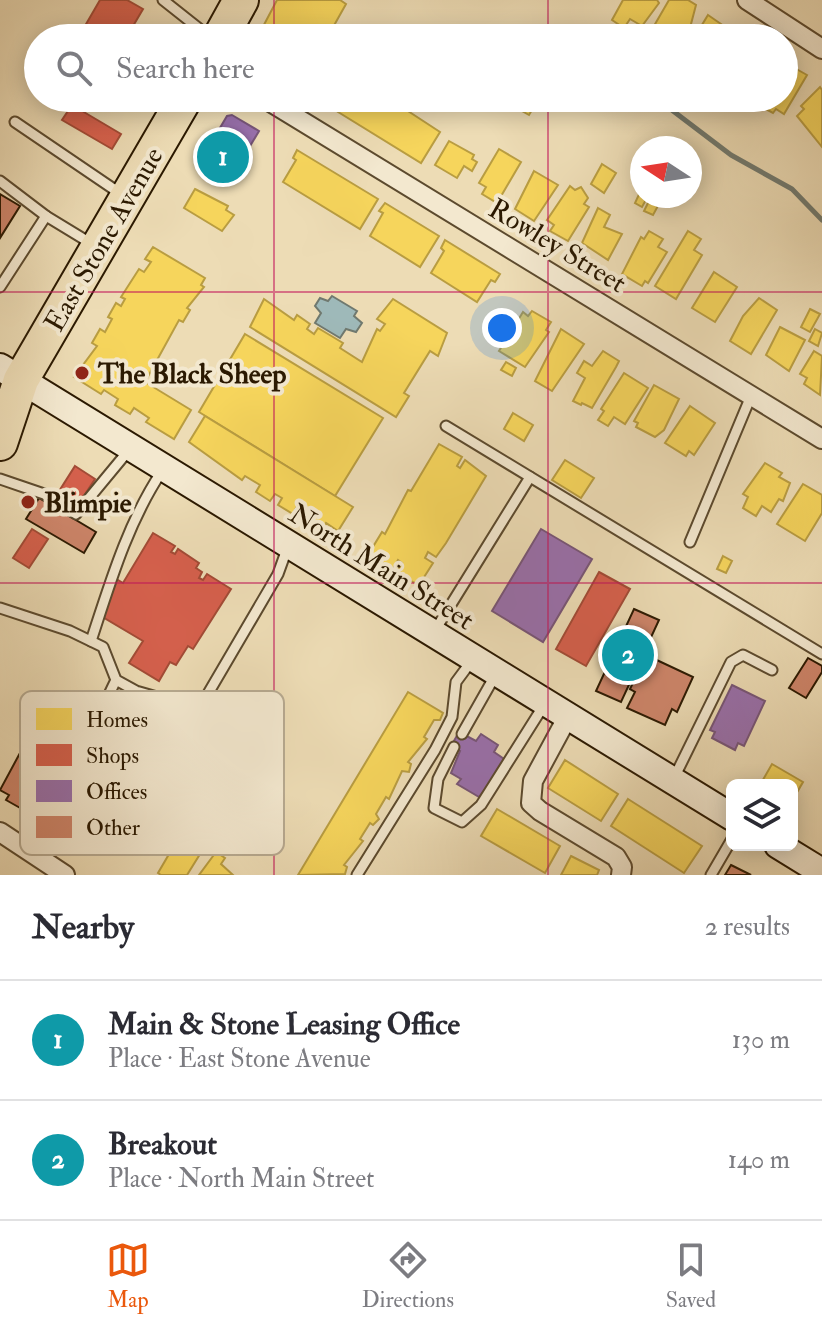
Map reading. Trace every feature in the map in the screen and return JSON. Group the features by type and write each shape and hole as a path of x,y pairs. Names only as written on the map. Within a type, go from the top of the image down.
{"highway":[{"path":"228,24 241,0"},
{"name":"East Stone Avenue","path":"0,443 11,374 99,247 177,112"}],"street":[{"path":"747,0 784,24"},
{"path":"798,33 822,49"},
{"name":"Rowley Street","path":"287,112 822,439"},
{"name":"North Main Street","path":"11,374 544,705 726,813"},
{"path":"567,718 533,781 531,803 616,857 622,867 621,875"},
{"path":"0,832 20,846"},
{"path":"788,851 822,872"},
{"path":"34,855 65,875"}],"lane":[{"path":"163,0 193,24"},
{"path":"15,122 127,198"},
{"path":"0,181 46,216 99,247"},
{"path":"0,287 46,216"},
{"path":"690,542 751,396"},
{"path":"446,426 822,654"},
{"path":"0,479 44,494 76,514 131,448"},
{"path":"91,641 116,565 148,493 163,468"},
{"path":"432,634 530,477"},
{"path":"210,691 278,574 288,545"},
{"path":"0,608 103,647 116,680 136,691"},
{"path":"672,781 731,662 743,655 772,670"},
{"path":"357,875 452,717 456,682 473,659"},
{"path":"462,734 496,674"},
{"path":"111,691 116,680"},
{"path":"454,747 438,779 434,808 462,822 481,805 544,705"},
{"path":"711,875 726,849"}],"water":[{"path":"332,296 357,311 354,316 362,323 356,332 346,329 340,338 315,323 321,313 315,306 320,298 328,301"}],"building: Homes":[{"path":"277,0 340,0 346,4 335,24 264,24"},
{"path":"623,0 657,0 659,3 643,24 630,19 627,24 612,20"},
{"path":"669,0 688,0 696,5 691,24 655,24"},
{"path":"708,15 721,24 703,24"},
{"path":"798,70 807,75 798,90"},
{"path":"820,87 822,147 797,116 804,109 801,106"},
{"path":"338,112 409,112 440,132 421,163"},
{"path":"449,141 474,155 472,159 477,162 472,171 464,166 457,178 435,165"},
{"path":"499,149 521,162 497,203 482,194 486,187 479,183"},
{"path":"297,150 378,199 360,229 283,182 296,160 293,158"},
{"path":"602,164 616,173 604,193 591,184"},
{"path":"534,171 558,185 534,221 515,209"},
{"path":"570,186 575,190 581,187 588,198 584,204 589,207 568,241 550,231 554,225 547,220"},
{"path":"195,189 228,206 226,210 234,215 222,231 184,208"},
{"path":"385,203 439,236 420,267 370,236"},
{"path":"598,208 610,215 604,227 622,234 608,260 582,243"},
{"path":"646,208 657,208 653,215 644,211"},
{"path":"649,231 663,239 658,247 667,252 648,283 645,281 642,286 622,274 641,237 644,239"},
{"path":"688,231 701,239 694,250 702,255 676,299 655,286"},
{"path":"445,240 500,274 495,282 491,280 477,302 431,273 444,251 441,248"},
{"path":"153,247 205,278 201,285 204,287 187,308 190,310 183,322 179,320 145,382 191,410 174,439 146,422 149,418 134,408 130,414 115,405 118,399 104,390 101,394 74,377 97,346 92,343 100,329 105,332 112,319 108,317 116,303 121,306 125,299 121,297 139,269 144,272 151,262 145,259"},
{"path":"714,272 737,287 715,322 692,308"},
{"path":"759,298 777,310 751,354 730,341 743,316"},
{"path":"264,299 294,320 297,315 310,324 307,329 314,334 318,328 343,343 340,348 362,362 377,329 380,331 385,324 377,319 393,299 447,333 438,356 430,351 404,393 409,396 396,417 250,327"},
{"path":"810,309 820,314 810,332 801,327"},
{"path":"532,311 551,322 546,330 549,332 525,367 499,351 523,312 528,316"},
{"path":"780,327 805,340 789,371 766,355"},
{"path":"561,329 584,344 552,391 535,381"},
{"path":"815,329 822,333 818,346 809,341"},
{"path":"245,334 383,418 335,496 199,412"},
{"path":"603,351 619,361 592,408 573,401 585,378 577,373 584,361 592,366"},
{"path":"814,351 822,356 820,395 804,384 807,378 800,374"},
{"path":"506,362 516,368 512,376 501,370"},
{"path":"624,373 648,388 625,424 614,417 608,426 598,420 604,411 601,409"},
{"path":"654,385 679,399 664,430 655,437 636,427 638,423 634,421"},
{"path":"690,406 715,423 694,455 689,451 686,456 665,443"},
{"path":"513,413 533,425 524,441 504,429"},
{"path":"205,416 353,507 338,531 326,523 321,531 301,519 305,513 296,508 293,514 278,505 282,498 275,494 270,501 256,492 260,485 245,476 242,480 189,442"},
{"path":"439,444 462,457 457,466 460,468 465,460 486,476 436,557 428,552 425,558 433,563 419,585 396,574 402,563 398,560 393,569 368,555 382,532 385,534 408,490 411,491"},
{"path":"565,460 594,478 581,498 552,480"},
{"path":"765,463 782,473 779,477 790,483 783,501 779,499 771,512 762,506 756,516 743,508 748,497 743,494"},
{"path":"803,484 822,495 822,513 805,541 777,524"},
{"path":"723,556 732,561 726,573 717,569"},
{"path":"408,692 443,713 440,720 434,720 424,737 427,739 408,762 411,764 409,772 402,771 389,799 386,797 376,814 379,819 373,825 370,823 360,839 363,841 344,865 347,867 345,874 298,875"},
{"path":"565,760 618,794 601,821 548,788"},
{"path":"772,764 798,779 763,779"},
{"path":"628,799 702,846 684,873 611,826"},
{"path":"497,809 560,846 545,873 481,836"},
{"path":"169,855 199,855 187,875 158,873"},
{"path":"214,855 220,855 225,858 221,864 233,875 199,875"},
{"path":"571,856 599,870 597,875 561,875"}],"building: Shops":[{"path":"100,0 127,0 143,9 134,24 86,24"},
{"path":"67,112 84,112 121,134 112,149 62,120"},
{"path":"75,466 95,479 76,508 56,496"},
{"path":"32,529 48,539 29,568 13,558"},
{"path":"153,533 175,546 171,552 175,554 178,549 199,563 196,568 202,572 199,578 203,580 207,574 231,589 193,649 188,646 176,665 170,662 159,681 129,663 143,641 101,616 113,577 123,583"},
{"path":"599,572 630,589 586,666 556,649"}],"building: Offices":[{"path":"232,115 259,131 227,185 197,167 227,116"},
{"path":"541,529 592,559 543,642 492,611"},
{"path":"732,685 765,701 744,746 738,743 735,750 712,738 715,732 710,730"},
{"path":"459,732 476,741 481,734 498,745 494,752 507,761 479,797 457,784 461,779 451,773 460,751 451,746"}],"building: Other":[{"path":"0,194 20,206 0,238"},
{"path":"39,498 96,532 84,553 26,519"},
{"path":"634,609 659,620 621,702 596,691"},
{"path":"646,655 693,677 677,712 672,709 665,725 627,708 635,692 630,689"},
{"path":"808,658 822,666 822,672 806,698 789,688"},
{"path":"20,753 20,808 6,800 9,795 0,790"},
{"path":"731,865 751,875 725,875"}],"waterway":[{"path":"674,112 731,155 792,189 822,220"}],"place":[{"name":"Main & Stone Leasing Office","path":"223,157"},
{"name":"The Black Sheep","path":"82,373"},
{"name":"Blimpie","path":"28,502"},
{"name":"Breakout","path":"628,655"}]}
